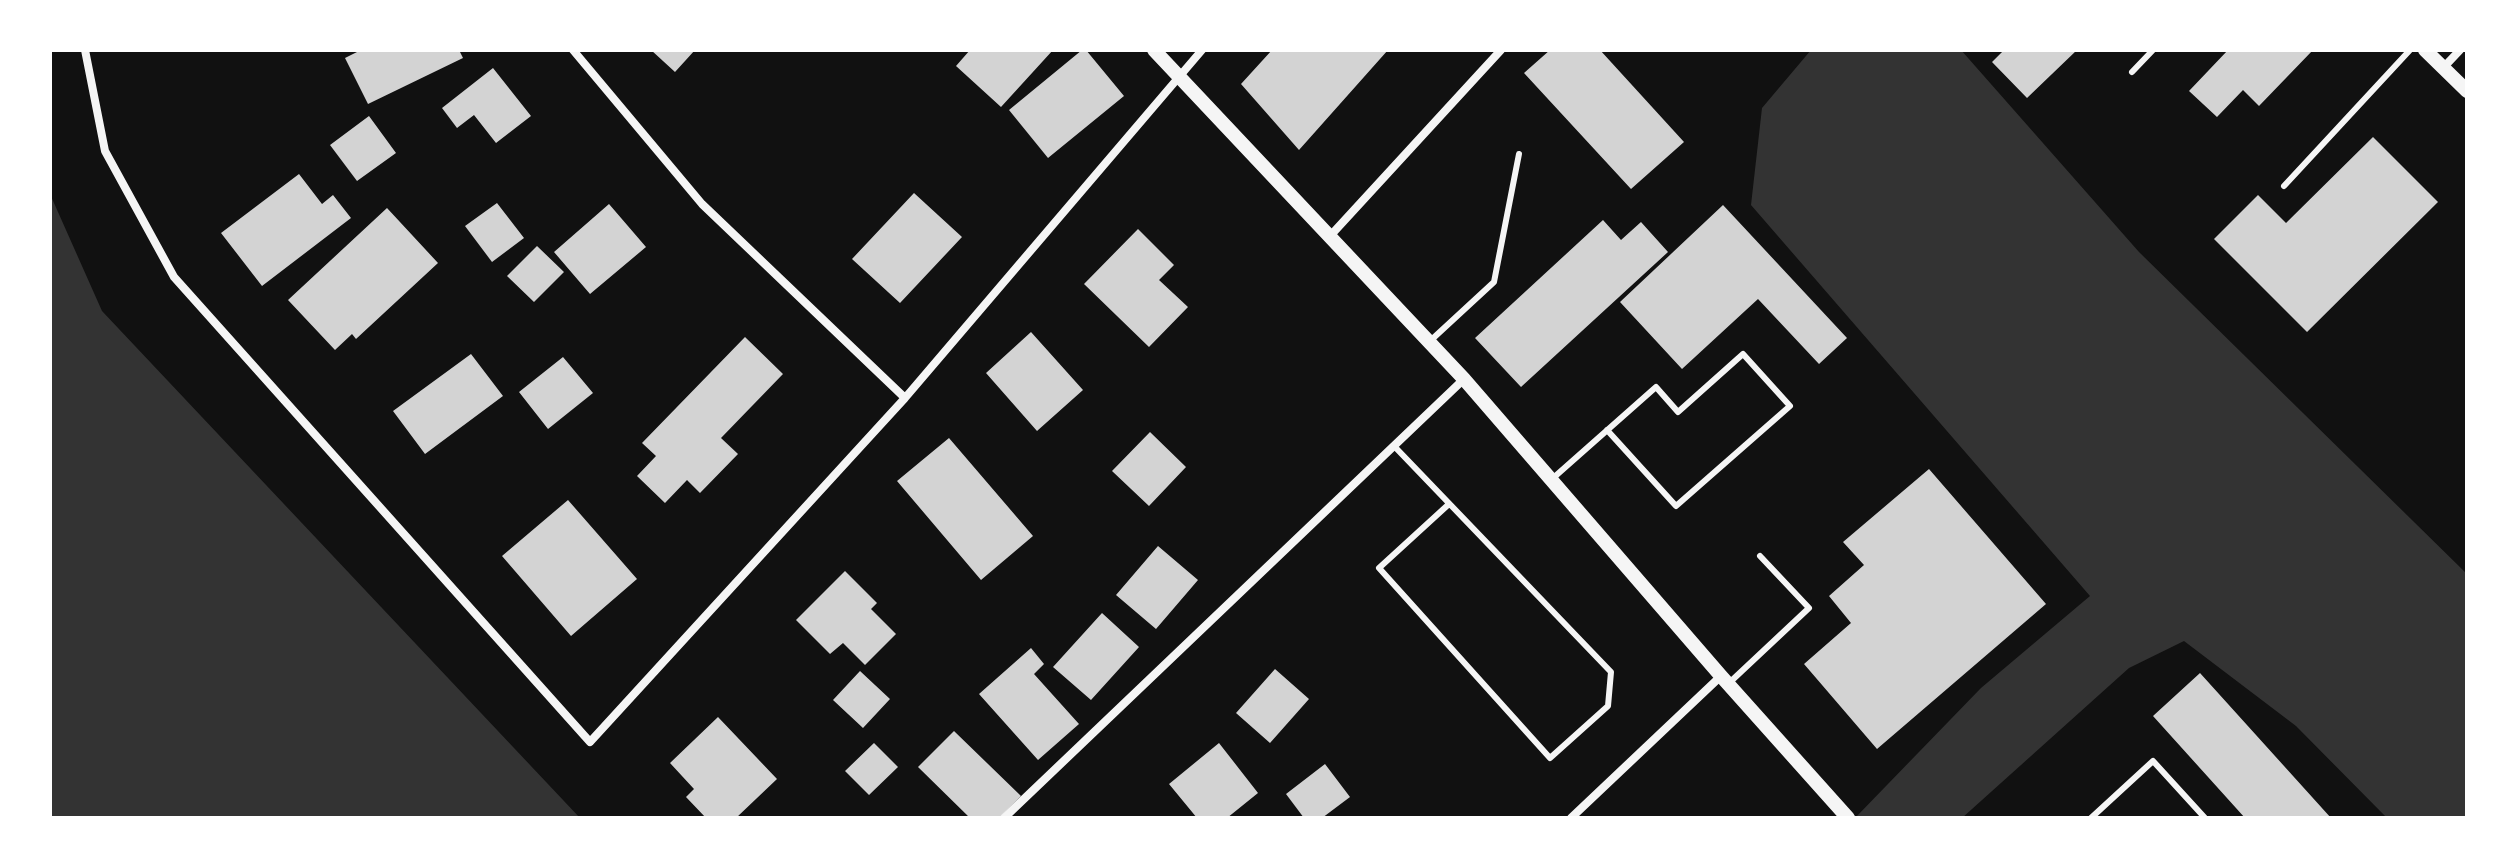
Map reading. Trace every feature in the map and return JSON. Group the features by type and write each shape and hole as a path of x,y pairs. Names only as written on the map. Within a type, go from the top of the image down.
{"street":[{"path":"85,50 105,151 174,277 590,742 905,398 1202,50"},
{"path":"573,50 702,204 905,398"},
{"path":"1154,50 1464,379 1846,815"},
{"path":"1331,235 1501,50"},
{"path":"2425,50 2467,91"},
{"path":"2443,68 2460,50"},
{"path":"1004,818 1464,379"},
{"path":"1571,818 1725,680"}],"lane":[{"path":"2132,72 2153,50"},
{"path":"2284,186 2410,50"},
{"path":"1429,342 1494,282 1519,154"},
{"path":"1551,480 1607,430 1656,387 1678,412 1743,354 1790,406 1676,506 1607,430"},
{"path":"1394,446 1611,672 1608,706 1550,758 1379,568 1449,504"},
{"path":"1725,680 1809,608 1760,556"},
{"path":"2091,818 2153,761 2205,818"}],"shaded area":[{"path":"1811,50 1961,50 2139,252 2467,574 2467,818 2387,818 2296,726 2184,641 2129,668 1962,818 1855,818 1981,688 2090,596 1751,205 1762,108"},
{"path":"50,194 102,311 580,818 50,818"}],"building":[{"path":"361,50 459,50 463,58 368,104 345,58"},
{"path":"651,50 695,50 675,72"},
{"path":"970,50 1053,50 1001,107 956,66"},
{"path":"1082,50 1086,50 1124,96 1048,158 1009,110"},
{"path":"1272,50 1388,50 1299,150 1241,84"},
{"path":"1550,50 1600,50 1684,142 1631,189 1524,73"},
{"path":"2004,50 2077,50 2027,98 1992,62"},
{"path":"2228,50 2313,50 2259,106 2243,90 2217,117 2189,91"},
{"path":"493,68 531,116 496,143 474,115 457,128 442,108"},
{"path":"369,116 396,153 357,181 330,145"},
{"path":"2373,137 2438,202 2307,332 2214,239 2258,195 2286,223"},
{"path":"299,174 322,204 333,195 351,218 262,286 221,233"},
{"path":"914,193 962,237 900,303 852,259"},
{"path":"497,203 524,238 492,262 465,226"},
{"path":"609,204 646,247 590,294 554,252"},
{"path":"1723,205 1847,338 1819,364 1758,299 1682,369 1620,302"},
{"path":"387,208 438,263 356,339 352,334 335,350 288,300"},
{"path":"1603,220 1621,240 1641,222 1668,252 1521,387 1475,338"},
{"path":"1138,229 1174,265 1159,280 1188,307 1149,347 1084,284"},
{"path":"537,246 564,272 534,302 507,276"},
{"path":"1031,332 1083,390 1037,431 986,373"},
{"path":"745,337 783,374 721,438 738,454 700,493 687,480 665,503 637,476 656,456 642,443"},
{"path":"471,354 503,396 425,454 393,411"},
{"path":"563,357 593,393 548,429 519,392"},
{"path":"1150,432 1186,467 1149,506 1112,471"},
{"path":"949,438 1033,536 981,580 897,481"},
{"path":"1929,469 2046,604 1877,749 1804,664 1851,623 1829,596 1864,565 1843,542"},
{"path":"568,500 637,579 571,636 502,556"},
{"path":"1158,546 1198,580 1156,629 1116,595"},
{"path":"845,571 877,603 871,609 896,634 865,665 843,643 830,654 796,620"},
{"path":"1102,613 1139,647 1091,700 1053,667"},
{"path":"1031,648 1044,664 1034,674 1079,724 1038,760 979,694"},
{"path":"1275,669 1309,699 1270,743 1236,713"},
{"path":"860,671 890,699 863,728 833,700"},
{"path":"2200,673 2331,818 2245,818 2153,716"},
{"path":"718,717 777,779 736,818 706,818 686,797 694,789 670,763"},
{"path":"954,731 1021,796 999,818 970,818 918,767"},
{"path":"874,743 898,767 869,795 845,771"},
{"path":"1219,743 1258,793 1227,818 1197,818 1169,784"},
{"path":"1325,764 1350,797 1322,818 1304,818 1286,794"}]}
